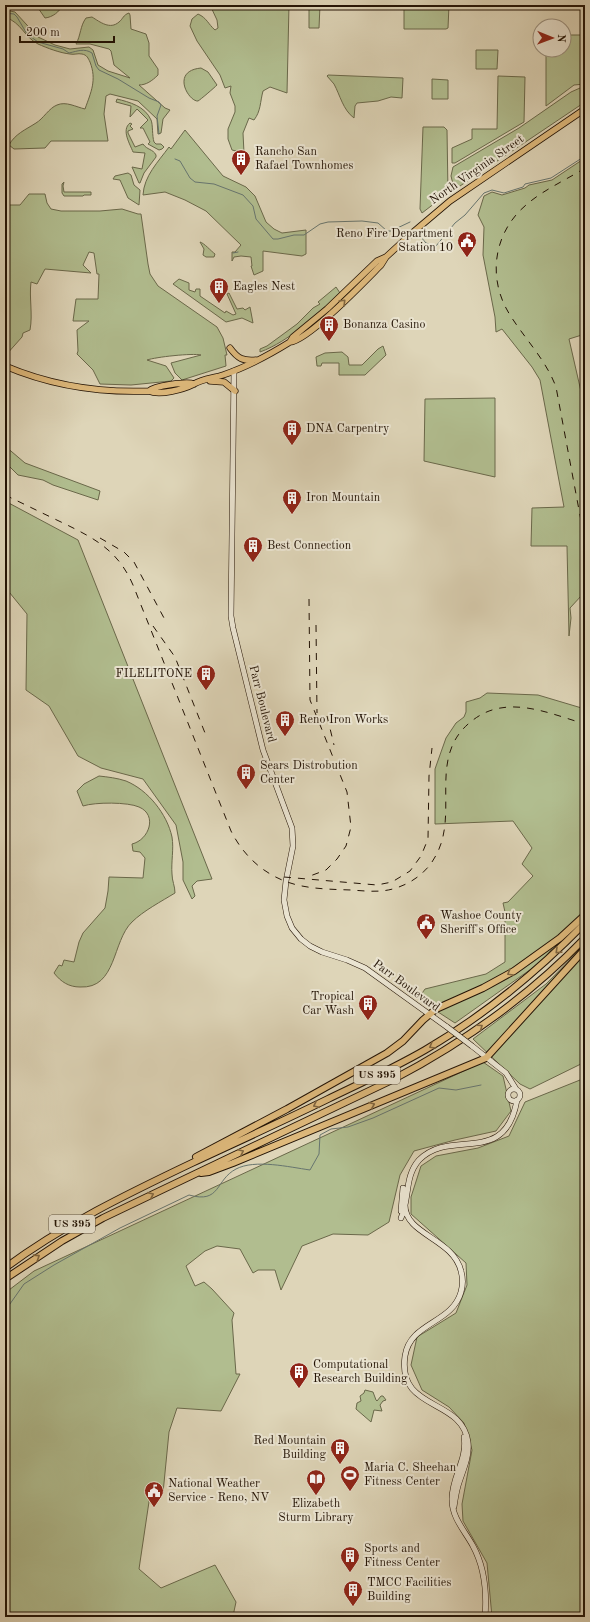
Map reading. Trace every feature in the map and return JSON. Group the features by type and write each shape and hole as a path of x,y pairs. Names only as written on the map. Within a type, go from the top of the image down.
{"highway":[{"path":"143,1186 267,1120 387,1053 403,1041 423,1020 440,1007 483,988 514,971 560,938 585,915"},
{"name":"US 395","path":"5,1268 36,1246 78,1220 143,1186 373,1078 426,1050 470,1022 512,990 551,957 585,923"},
{"name":"US 395","path":"5,1280 38,1256 82,1229 392,1080 434,1057 469,1035 518,998 544,977 585,938"},
{"path":"194,1174 209,1172 233,1163 486,1058 585,949"}],"main road":[{"name":"North Virginia Street","path":"5,366 36,378 71,387 107,391 149,391 154,387 187,382 194,384 234,371 260,359 290,342 293,337 323,313 377,261 386,257 420,226 459,194 585,109"},
{"path":"230,348 235,355 241,359 260,359"},
{"name":"Parr Boulevard","path":"234,371 235,391 231,616 263,750 292,828 293,846 284,895 286,916 296,933 310,946 365,968 447,1027 506,1073 516,1089"},
{"path":"205,380 224,382 235,391"},
{"path":"510,1079 510,1090 508,1094 514,1110"},
{"path":"400,1217 407,1175 417,1161 431,1152 447,1146 481,1143 493,1139 507,1127 520,1095 516,1089 510,1090"},
{"path":"511,1100 518,1100"},
{"path":"400,1217 405,1205 410,1174 418,1161 431,1152"},
{"path":"405,1205 407,1217 414,1225"},
{"path":"400,1217 414,1225 452,1253 461,1270 462,1284 458,1301 452,1310 412,1338 406,1353 406,1372 412,1387 420,1397 445,1410 454,1417 463,1433 465,1445 463,1458 452,1491 452,1500 458,1522 474,1546 482,1567 486,1593 485,1617"}],"green space":[{"path":"36,5 63,5 56,14 45,18"},
{"path":"210,5 289,5 287,93 270,87 263,91 258,113 254,120 249,118 243,133 244,153 232,150 228,139 228,129 235,112 235,106 230,93 231,86 225,88 220,75 197,41 190,26 192,19 198,14 215,30 218,28 217,20"},
{"path":"309,5 320,5 319,28 309,28"},
{"path":"404,5 449,5 448,28 404,29"},
{"path":"5,10 15,12 38,37 55,45 70,49 89,47 93,50 98,65 108,71 130,78 114,65 111,51 109,49 90,44 76,44 86,18 92,17 105,24 112,25 119,22 129,13 131,29 146,34 149,43 149,56 158,69 158,75 147,83 139,85 165,108 170,110 163,119 161,133 158,134 157,119 138,101 110,94 106,96 104,114 108,141 51,141 45,148 14,149 9,145 14,138 39,121 54,106 64,104 85,109 92,86 93,75 90,62 84,54 62,53 38,44 29,38 19,26 5,17"},
{"path":"572,35 585,35 585,84 574,85 546,106 546,58 572,58"},
{"path":"476,50 498,50 497,69 476,69"},
{"path":"201,68 208,72 217,85 198,101 190,97 184,86 184,80 186,75 192,70"},
{"path":"327,76 403,78 402,98 391,97 378,101 357,103 355,106 354,118 344,107 334,84"},
{"path":"498,76 525,77 524,122 455,163 452,163 452,148 472,139 472,129 497,129"},
{"path":"432,79 448,80 448,99 432,99"},
{"path":"580,88 585,88 585,102 460,186 454,188 451,176 453,167 519,128 571,92"},
{"path":"117,99 136,105 145,111 152,122 154,142 156,144 161,144 164,147 162,149 159,150 148,144 150,142 143,128 140,128 148,120 137,109 130,117 131,106 116,102"},
{"path":"130,123 132,124 130,126 133,129 128,131 128,133 135,147 143,144 156,155 144,173 140,183 132,167 142,169 145,153 133,152 126,133 127,126"},
{"path":"423,127 444,127 447,130 448,193 422,213 420,209"},
{"path":"185,130 223,176 246,187 255,196 266,222 274,229 282,233 306,230 306,254 302,256 263,251 263,271 254,275 251,266 251,257 234,257 232,261 232,252 235,252 241,245 206,211 165,192 143,195 146,182 152,170 169,147 171,149"},
{"path":"585,158 585,334 569,339 585,409 585,595 582,595 570,608 571,618 569,636 567,546 531,546 532,508 564,507 540,380 532,367 502,329 496,332 495,317 483,255 484,227 478,215 484,196 492,192 502,195 525,188 529,185 552,180"},
{"path":"128,173 131,175 134,185 140,190 139,205 128,198 120,180 113,179 115,176"},
{"path":"64,182 64,192 91,192 91,195 64,196 62,193 62,184"},
{"path":"29,194 45,194 47,203 51,209 61,211 100,211 122,209 141,214 150,274 158,286 217,327 223,338 227,355 225,355 226,366 182,380 175,373 171,363 201,355 182,355 158,358 147,360 166,366 174,378 171,381 131,385 100,384 93,370 77,354 77,330 89,321 73,321 76,299 98,299 99,274 97,274 94,253 89,252 83,265 91,273 45,269 37,284 31,282 30,330 23,333 22,337 6,355 5,205 20,205"},
{"path":"200,242 215,254 214,257 206,257 203,255 204,249"},
{"path":"179,279 189,283 189,290 195,292 196,289 200,289 200,296 225,313 226,311 233,315 236,314 227,294 229,293 237,309 243,308 245,310 250,307 253,323 242,318 226,322 173,284"},
{"path":"336,287 340,293 312,318 282,341 260,352 260,349 267,346 297,324 313,308 320,304 318,302"},
{"path":"383,346 386,355 365,375 339,375 339,363 322,363 321,366 317,366 316,357 325,353 342,352 348,357 349,365 362,365"},
{"path":"495,398 495,477 424,461 425,399"},
{"path":"5,446 25,463 100,491 98,500 53,485 43,480 18,475 5,462"},
{"path":"5,501 78,540 212,879 197,881 192,886 195,896 192,899 183,880 183,862 176,825 143,779 101,768 78,756 49,706 26,690 27,614 5,587"},
{"path":"487,693 538,695 585,709 585,909 541,962 455,1023 418,999 425,989 486,974 505,962 505,912 503,903 508,902 533,876 522,864 532,848 513,821 435,824 435,769 446,738 456,723 464,717 466,712 466,702 480,698"},
{"path":"99,776 119,779 134,785 149,797 161,812 166,820 172,837 172,877 175,893 147,910 132,922 121,940 107,972 101,980 92,986 76,987 59,979 54,973 59,965 62,966 64,960 74,962 83,933 105,908 109,877 143,878 145,858 140,852 133,851 132,844 138,842 147,833 150,821 145,811 134,805 111,803 83,806 77,791 84,784"},
{"path":"585,944 585,1062 530,1089 520,1084 473,1039 546,984"},
{"path":"483,1062 503,1076 511,1111 496,1131 414,1151 400,1175 389,1222 368,1235 333,1234 302,1246 281,1290 275,1270 258,1270 253,1273 240,1249 217,1246 205,1251 186,1266 195,1286 204,1282 234,1313 232,1320 236,1374 240,1374 221,1411 177,1408 169,1432 163,1493 150,1495 139,1569 161,1588 215,1565 236,1602 233,1616 5,1616 5,1293 34,1271"},
{"path":"585,1078 585,1617 492,1617 487,1563 463,1521 462,1504 472,1450 464,1423 449,1407 422,1390 411,1365 417,1337 456,1313 467,1285 466,1263 411,1214 411,1197 421,1166 436,1156 478,1148 509,1136 525,1102"},
{"path":"365,1390 373,1392 377,1401 381,1396 383,1396 386,1400 380,1405 382,1411 374,1410 371,1422 356,1409 357,1403 361,1401 360,1396"}],"waterway":[{"path":"5,13 14,14 27,34 38,42 63,49 69,53 84,50 89,51 92,53 96,66 99,70 159,102 161,105 157,116 159,134"},
{"path":"420,236 426,243 436,246 455,223 465,215 484,193 492,190 504,193 523,187 525,184 551,178 585,156"},
{"path":"175,159 180,161 190,178 195,182 214,184 243,195 253,206 256,219 273,239 294,235 304,235 320,224 328,222 362,221 378,223 387,231 391,231 410,222"},
{"path":"233,253 238,252"},
{"path":"5,1311 24,1284 54,1265 120,1228 189,1195 199,1197 212,1194 217,1190 224,1179 236,1169 244,1166 262,1164 310,1170 319,1154 320,1135 331,1129 348,1127 373,1118 439,1088 456,1090 481,1085"}],"railway":[{"path":"585,168 540,195 526,205 515,216 506,229 500,243 496,272 498,287 510,315 547,368 556,387 585,542"},
{"path":"5,495 84,534 104,546 120,563 133,585 231,831 243,850 253,861 265,871 281,880 300,886 368,891 390,890 408,883 423,872 432,862 442,840 445,822 447,768 450,750 459,734 473,720 486,712 500,708 514,707 542,711 585,724"},
{"path":"100,538 124,552 134,562 164,618"},
{"path":"309,599 310,700 347,792 351,827 346,846 337,859 326,870 310,876"},
{"path":"316,625 317,713"},
{"path":"153,626 175,657 205,733"},
{"path":"327,716 334,745"},
{"path":"284,877 377,885 392,882 410,871 421,856 428,839 429,776 432,748"}],"place":[{"name":"Rancho San Rafael Townhomes","path":"241,176"},
{"name":"Reno Fire Department Station 10","path":"467,258"},
{"name":"Eagles Nest","path":"219,304"},
{"name":"Bonanza Casino","path":"329,342"},
{"name":"DNA Carpentry","path":"292,446"},
{"name":"Iron Mountain","path":"292,515"},
{"name":"Best Connection","path":"253,563"},
{"name":"FILELITONE","path":"206,691"},
{"name":"Reno Iron Works","path":"285,737"},
{"name":"Sears Distrobution Center","path":"246,790"},
{"name":"Washoe County Sheriff's Office","path":"426,940"},
{"name":"Tropical Car Wash","path":"368,1021"},
{"name":"Computational Research Building","path":"299,1389"},
{"name":"Red Mountain Building","path":"340,1465"},
{"name":"Maria C. Sheehan Fitness Center","path":"350,1492"},
{"name":"Elizabeth Sturm Library","path":"316,1496"},
{"name":"National Weather Service - Reno, NV","path":"154,1508"},
{"name":"Sports and Fitness Center","path":"350,1573"},
{"name":"TMCC Facilities Building","path":"353,1607"}]}
